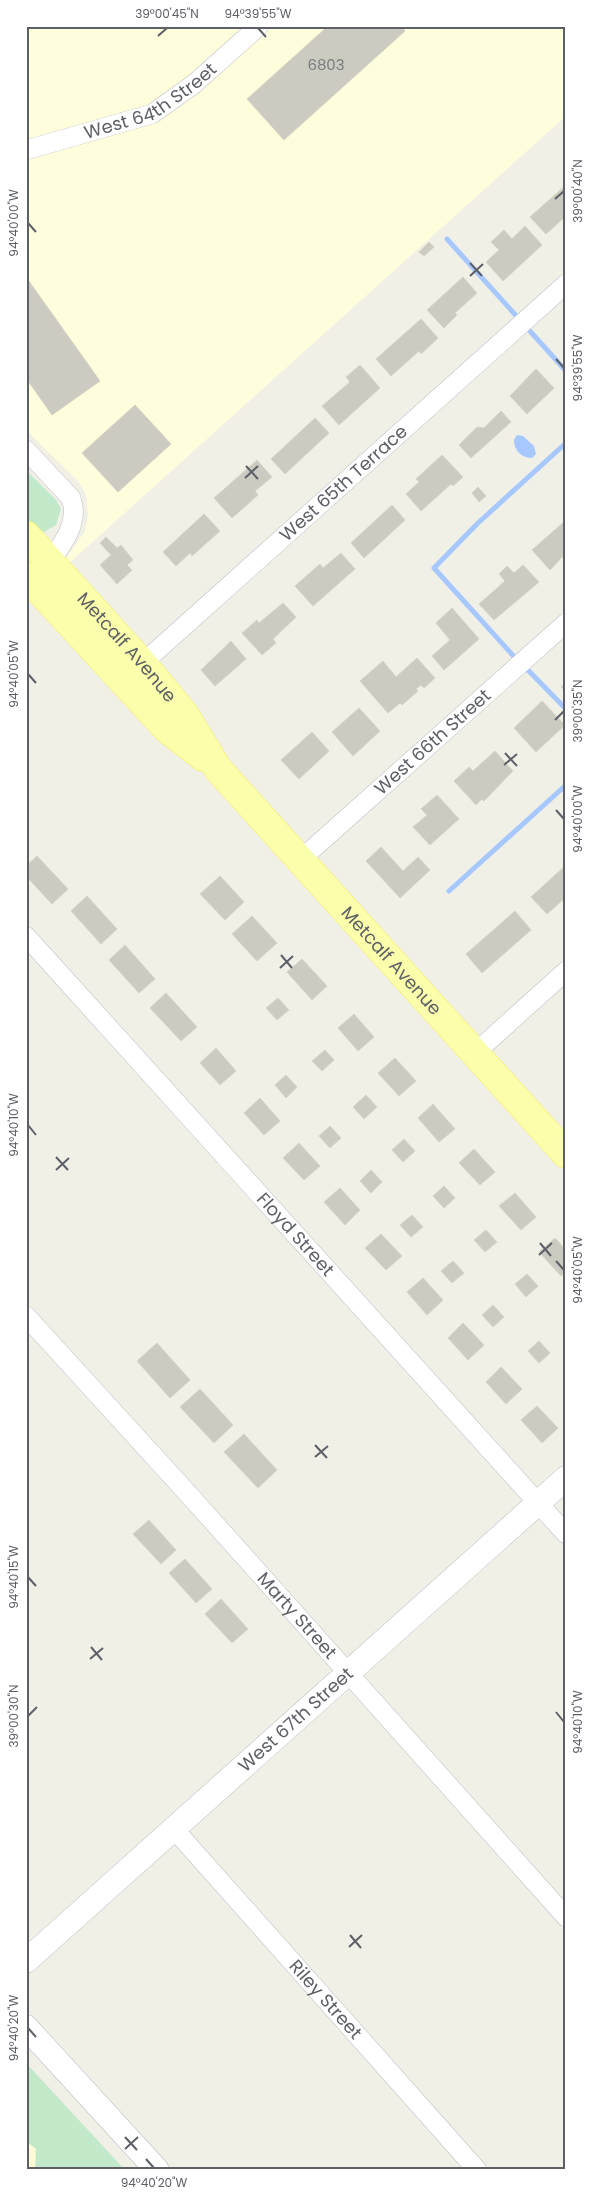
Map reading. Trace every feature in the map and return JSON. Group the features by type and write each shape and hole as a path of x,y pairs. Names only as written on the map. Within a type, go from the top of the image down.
{"main road":[{"name":"Metcalf Avenue","path":"26,535 142,664 185,715 218,769 299,861 566,1154"},
{"name":"Metcalf Avenue","path":"29,585 167,729 218,769"}],"street":[{"name":"West 64th Street","path":"26,150 152,114 194,84 259,26"},
{"name":"West 65th Terrace","path":"122,681 566,284"},
{"path":"26,450 71,498 74,507 74,521 65,540 29,585"},
{"name":"West 66th Street","path":"299,861 566,623"},
{"name":"Floyd Street","path":"26,936 566,1534"},
{"path":"475,1052 566,971"},
{"name":"Marty Street","path":"26,1316 566,1917"},
{"name":"West 67th Street","path":"26,1961 566,1478"},
{"name":"Riley Street","path":"174,1828 477,2170"},
{"path":"26,2027 157,2170"}],"shaded area":[{"path":"26,26 566,26 566,116 68,564 65,560 85,531 88,515 86,494 78,481 26,430"},
{"path":"26,470 56,500 61,509 56,525 44,532 26,520"},
{"path":"26,2063 125,2170 26,2170"}],"sand":[{"path":"26,2141 36,2149 35,2170 26,2170"}],"water":[{"path":"517,435 523,436 534,446 536,454 532,458 528,458 517,451 514,440"}],"building":[{"path":"328,26 401,26 405,31 284,140 247,99"},
{"path":"566,185 566,216 546,234 530,217"},
{"path":"525,226 542,245 503,281 486,262 499,250 491,242 504,230 512,239"},
{"path":"429,242 434,247 424,256 419,252"},
{"path":"26,277 100,381 52,415 26,378"},
{"path":"463,277 477,293 455,313 457,315 444,328 427,310"},
{"path":"421,319 438,338 421,354 419,351 391,376 376,359"},
{"path":"360,365 380,388 339,425 322,406 350,382 346,377"},
{"path":"536,369 554,388 527,414 510,396"},
{"path":"135,405 171,444 118,492 82,453"},
{"path":"501,411 511,422 471,458 459,445 477,427 484,428"},
{"path":"315,418 329,433 285,474 271,459"},
{"path":"442,455 463,477 453,486 451,484 421,511 406,494 419,482 416,479"},
{"path":"257,460 272,477 255,491 258,495 232,518 214,498"},
{"path":"478,487 486,496 479,502 472,493"},
{"path":"392,505 405,520 364,558 351,543"},
{"path":"204,514 220,531 192,556 190,553 176,566 163,552"},
{"path":"566,520 566,553 550,570 532,550"},
{"path":"106,537 117,548 121,545 133,560 127,565 132,570 117,584 100,565 111,555 100,543"},
{"path":"341,553 355,569 313,606 295,586 320,564 323,568"},
{"path":"523,565 539,582 494,620 479,604 505,581 499,574 507,566 514,573"},
{"path":"283,603 296,617 273,639 276,643 262,655 242,633 257,620 259,623"},
{"path":"452,608 479,639 444,670 432,656 450,640 436,623"},
{"path":"231,641 246,659 215,686 201,670"},
{"path":"417,658 435,678 424,688 421,685 416,689 418,691 402,705 400,703 388,713 360,681 383,661 396,677"},
{"path":"566,683 566,692 561,687"},
{"path":"542,701 565,725 536,752 514,728"},
{"path":"359,708 380,731 353,756 332,732"},
{"path":"312,732 329,751 299,779 281,760"},
{"path":"495,751 513,771 484,801 482,799 476,805 454,781 469,767 473,771"},
{"path":"437,795 459,819 430,845 413,827 427,815 421,809"},
{"path":"381,847 403,871 418,857 430,870 400,898 366,861"},
{"path":"37,856 68,889 52,904 26,876 26,866"},
{"path":"566,865 566,897 547,914 531,897"},
{"path":"220,876 244,902 225,920 200,894"},
{"path":"87,896 117,929 101,944 71,911"},
{"path":"515,911 531,930 482,973 466,954"},
{"path":"252,916 277,943 257,961 232,934"},
{"path":"125,945 155,979 139,993 109,960"},
{"path":"302,959 327,986 312,1000 287,972"},
{"path":"166,993 197,1027 181,1041 150,1008"},
{"path":"278,998 289,1010 277,1020 266,1008"},
{"path":"354,1014 374,1037 358,1051 338,1028"},
{"path":"216,1048 236,1071 220,1085 200,1063"},
{"path":"325,1050 334,1060 322,1071 312,1061"},
{"path":"395,1058 416,1081 399,1096 378,1073"},
{"path":"286,1075 297,1087 286,1098 275,1085"},
{"path":"366,1095 377,1107 364,1119 353,1107"},
{"path":"260,1098 280,1121 264,1135 244,1113"},
{"path":"433,1104 455,1129 439,1142 418,1118"},
{"path":"330,1126 341,1138 330,1148 319,1136"},
{"path":"404,1139 415,1151 403,1162 392,1150"},
{"path":"299,1143 320,1166 304,1180 283,1158"},
{"path":"474,1149 495,1172 480,1185 459,1163"},
{"path":"371,1170 382,1182 371,1193 360,1181"},
{"path":"444,1186 455,1198 444,1208 433,1196"},
{"path":"340,1188 360,1210 345,1225 324,1202"},
{"path":"515,1193 536,1217 521,1230 499,1206"},
{"path":"412,1215 423,1227 411,1237 400,1225"},
{"path":"486,1230 497,1242 485,1252 474,1240"},
{"path":"381,1234 402,1256 386,1270 365,1248"},
{"path":"555,1238 566,1250 566,1271 561,1276 539,1252"},
{"path":"453,1261 464,1273 452,1283 441,1271"},
{"path":"527,1274 538,1286 526,1297 515,1284"},
{"path":"423,1278 443,1300 427,1315 407,1292"},
{"path":"493,1305 504,1317 493,1327 482,1315"},
{"path":"463,1323 484,1345 468,1360 448,1338"},
{"path":"539,1341 550,1353 539,1363 528,1351"},
{"path":"157,1343 190,1380 170,1398 137,1361"},
{"path":"501,1367 522,1389 506,1404 486,1382"},
{"path":"200,1389 233,1425 214,1443 180,1407"},
{"path":"537,1406 558,1428 542,1443 521,1420"},
{"path":"244,1434 277,1470 258,1488 224,1452"},
{"path":"149,1520 176,1550 161,1564 133,1534"},
{"path":"185,1559 212,1589 196,1603 169,1573"},
{"path":"221,1599 248,1629 232,1643 205,1614"}],"waterway":[{"path":"447,239 566,371"},
{"path":"518,661 434,568 478,523 566,443"},
{"path":"524,666 566,709"},
{"path":"449,891 566,785"}]}
